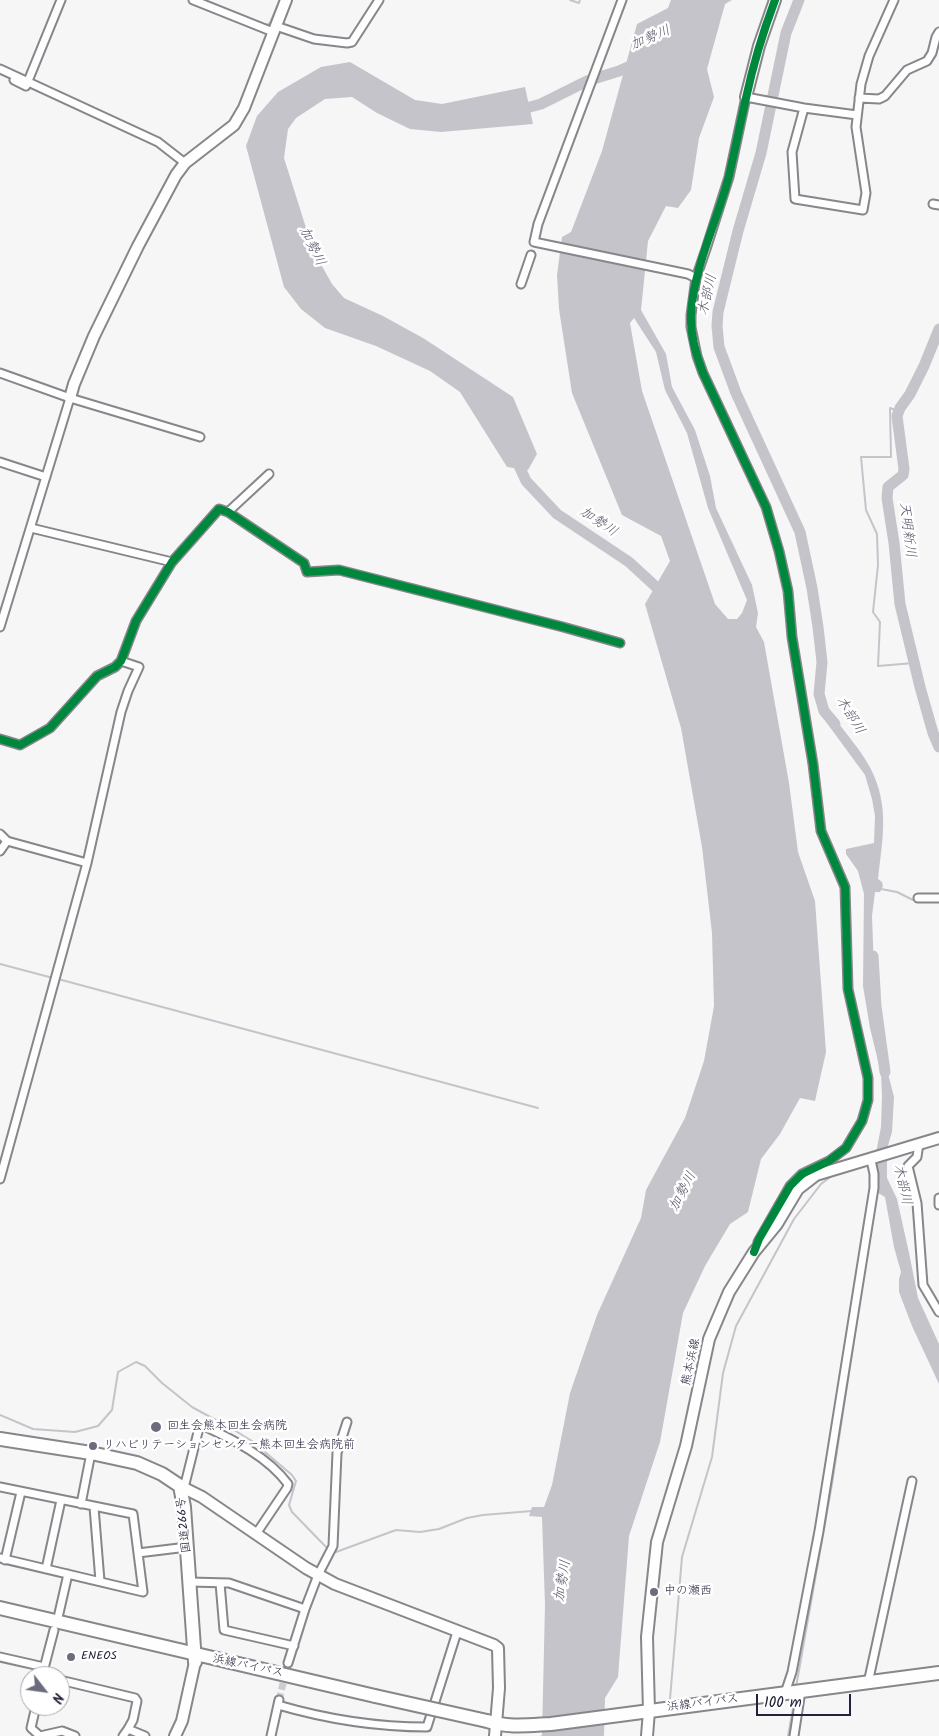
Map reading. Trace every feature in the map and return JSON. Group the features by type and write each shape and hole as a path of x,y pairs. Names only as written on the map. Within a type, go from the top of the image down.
{"highway":[{"name":"国道266号","path":"0,1439 91,1453 137,1464 162,1474 182,1487 195,1659"},
{"name":"浜線バイパス","path":"0,1608 56,1626"},
{"name":"浜線バイパス","path":"0,1617 56,1626 374,1700 439,1719 491,1727 552,1724 939,1673"}],"street":[{"path":"0,73 26,86 61,0"},
{"path":"193,0 275,29 314,40 347,43 352,42 379,0"},
{"path":"0,626 74,384 94,336 138,246 176,175 185,163 234,125 244,108 286,0"},
{"path":"622,0 538,224 534,242 688,274 696,278"},
{"path":"754,1252 759,1239 790,1186 802,1174 828,1161 846,1148 862,1121 868,1100 868,1078 848,989 845,887 821,831 813,764 792,636 788,591 779,551 766,507 703,373 697,356 691,327 696,278 729,177 746,96 759,46 774,0"},
{"path":"804,108 792,152 795,199 863,210 866,193 856,127 861,84 869,56 894,0"},
{"path":"859,98 879,99 885,96 907,70 926,61 932,53 936,36 939,32"},
{"path":"0,69 158,142 185,163"},
{"path":"746,96 792,106 857,115"},
{"path":"521,284 531,255"},
{"path":"0,374 70,398 200,438"},
{"path":"0,462 46,477"},
{"path":"228,512 269,474"},
{"path":"0,739 20,745 50,728 97,676 115,667 121,661 136,621 172,562 219,509 228,512 304,563 307,572 340,570 620,643"},
{"path":"31,528 172,562"},
{"path":"0,1179 87,863 121,712 138,668 121,661"},
{"path":"0,834 7,841 87,863"},
{"path":"0,851 7,841"},
{"path":"918,898 939,898"},
{"name":"熊本浜線","path":"646,1736 646,1637 657,1542 686,1446 709,1339 728,1292 754,1252 776,1224 798,1188 816,1175 939,1138"},
{"path":"918,1144 918,1156 908,1166 917,1204 923,1286 939,1312"},
{"path":"785,1693 792,1672 817,1540 848,1358 874,1188 871,1160"},
{"path":"939,1198 939,1205"},
{"path":"288,1663 318,1575 333,1546 337,1453 347,1422"},
{"path":"256,1534 288,1484 279,1472 245,1446 204,1426 198,1428 182,1487 202,1497 256,1534 318,1575 335,1584 498,1648 499,1668 491,1727"},
{"path":"81,1504 91,1453"},
{"path":"868,1683 912,1481"},
{"path":"0,1487 133,1514 144,1592 2,1559 21,1492"},
{"path":"46,1570 61,1500"},
{"path":"94,1507 100,1582"},
{"path":"138,1553 187,1547"},
{"path":"44,1666 68,1574"},
{"path":"190,1582 229,1583 305,1609"},
{"path":"220,1583 224,1630 294,1646"},
{"path":"271,1736 278,1703 316,1716 402,1727 427,1727 457,1632"},
{"path":"0,1657 40,1666"},
{"path":"175,1736 182,1721 195,1659"},
{"path":"70,1682 135,1698 137,1700 133,1720 124,1736"},
{"path":"794,1736 801,1691"},
{"path":"34,1716 31,1728 40,1736 62,1731 75,1736"},
{"path":"128,1729 145,1736"}],"water":[{"path":"671,0 732,0 725,4 707,69 714,97 699,138 691,190 678,208 666,206 648,241 641,310 666,354 672,387 695,430 710,476 716,508 752,585 758,613 756,627 764,642 789,783 798,852 815,901 826,1052 815,1101 800,1098 780,1134 761,1159 748,1212 730,1224 705,1266 683,1313 660,1442 629,1536 618,1677 605,1698 604,1736 540,1736 542,1735 545,1605 542,1517 529,1516 532,1507 544,1507 552,1485 570,1393 597,1315 641,1218 646,1190 685,1118 704,1061 714,1006 712,933 702,847 681,728 645,604 670,561 661,536 622,515 572,393 559,309 557,275 562,237 571,232 602,151 637,24 668,8","holes":["634,318 656,352 665,390 687,433 708,508 747,600 742,613 737,619 728,619 715,604 642,391 630,323"]},
{"path":"350,62 415,100 442,104 525,87 533,124 441,132 410,129 377,113 352,97 325,99 296,118 288,129 284,158 313,250 332,284 344,298 383,316 423,338 513,397 537,454 528,470 507,467 460,392 430,371 376,346 325,328 301,309 284,287 246,146 257,116 278,92 321,67"},
{"path":"831,713 865,759 879,789 882,803 883,833 878,879 882,882 883,886 880,892 875,892 872,916 876,1027 894,1097 892,1132 887,1149 887,1178 897,1199 918,1298 939,1344 939,1384 912,1326 899,1292 901,1272 894,1247 885,1197 876,1193 874,1163 881,1127 881,1073 870,1028 863,986 864,894 858,871 846,854 846,849 874,843 875,816 865,775 821,715"}],"waterway":[{"path":"203,0 266,25 270,23 280,0"},
{"path":"570,0 579,3 580,0"},
{"name":"木部川","path":"799,0 786,33 761,153 738,231 718,312 717,326 719,347 736,393 800,532 818,627 822,662 819,694 824,711 835,724"},
{"name":"加勢川","path":"515,111 541,104 587,81 637,63"},
{"name":"天明新川","path":"939,329 924,366 897,416 904,469 903,475 888,487 887,498 900,604 920,687 939,747"},
{"path":"901,412 890,408 891,457 861,457 866,510 877,534 878,565 873,612 880,622 878,666 914,663"},
{"name":"加勢川","path":"515,457 526,481 557,514 629,562 667,597"},
{"path":"881,889 897,892 917,900"},
{"name":"木部川","path":"873,956 876,1006 885,1072"},
{"path":"0,964 53,978"},
{"path":"58,979 538,1108"},
{"path":"670,1699 682,1557 712,1457 723,1373 736,1326 794,1219 821,1184 833,1175"},
{"path":"796,1687 832,1484 870,1235"},
{"path":"0,1415 33,1429 75,1432 98,1426 112,1410 118,1372 136,1362 145,1366 162,1383 192,1407 252,1441 292,1475 296,1481 289,1505 292,1512 328,1549"},
{"path":"332,1552 396,1530 420,1532 439,1529 467,1518 532,1511"},
{"path":"788,1736 795,1697"}],"tunnel":[{"path":"279,1700 288,1663"}],"cycle path":[{"path":"754,1252 759,1239 790,1186 802,1174 829,1161 846,1148 862,1121 868,1100 868,1078 848,989 845,887 821,831 813,764 792,637 788,591 779,551 766,507 703,373 691,329 693,296 701,261 729,176 752,73 762,36 775,0"},
{"path":"0,739 20,745 50,728 97,676 115,667 121,661 136,621 172,562 219,509 228,512 304,563 307,572 339,570 620,643"}],"place":[{"name":"回生会熊本回生会病院","path":"156,1427"},
{"name":"リハビリテーションセンター熊本回生会病院前","path":"93,1446"},
{"name":"中の瀬西","path":"654,1592"},
{"name":"ENEOS","path":"71,1657"}]}
